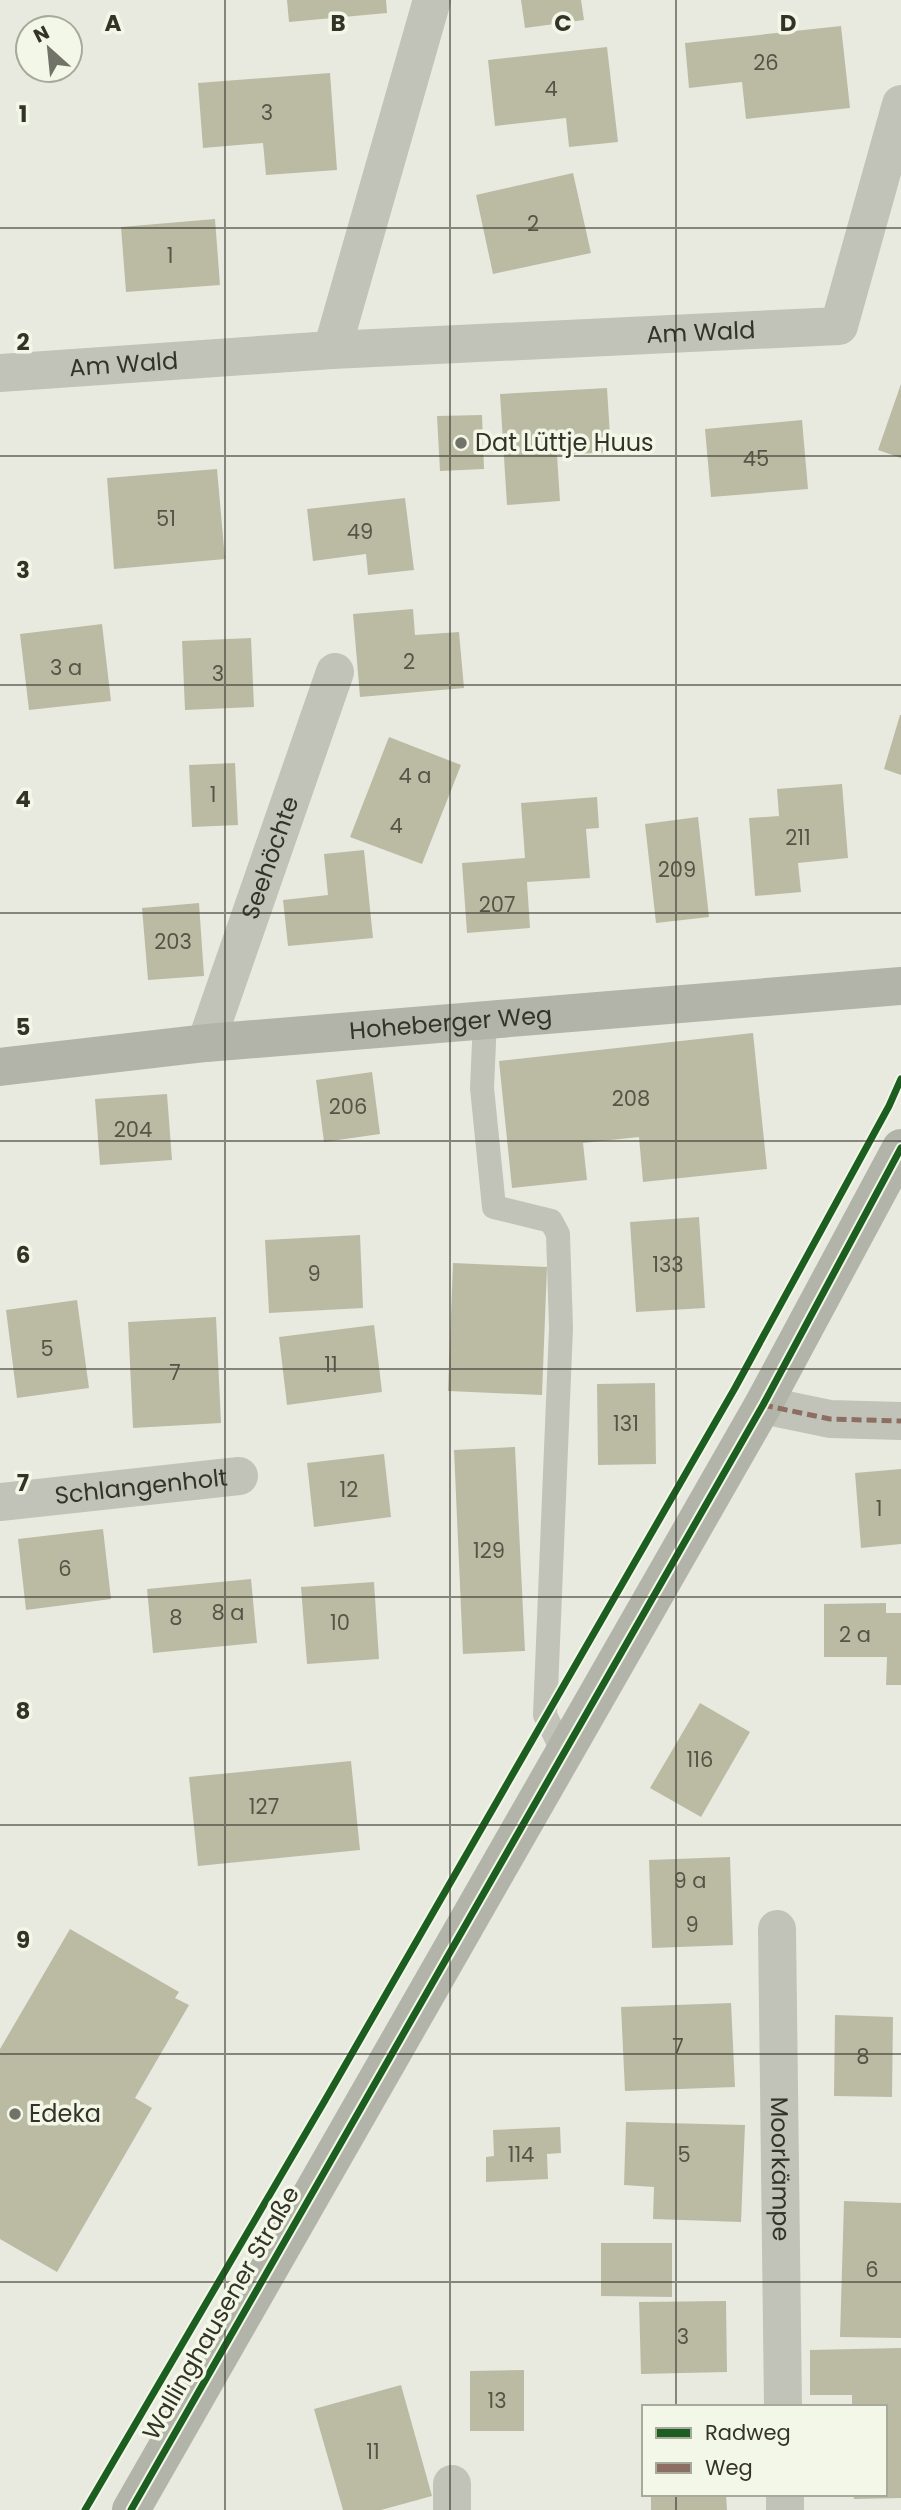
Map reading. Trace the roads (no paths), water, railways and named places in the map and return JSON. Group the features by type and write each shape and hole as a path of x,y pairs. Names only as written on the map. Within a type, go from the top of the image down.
{"street":[{"path":"332,350 432,0"},
{"name":"Am Wald","path":"0,373 332,350 839,326 901,104"},
{"name":"Seehöchte","path":"206,1043 335,672"},
{"name":"Hoheberger Weg","path":"0,1067 206,1043 901,986"},
{"name":"Wallinghausener Straße","path":"131,2510 763,1405 901,1147"},
{"path":"763,1405 830,1419 901,1421"},
{"name":"Schlangenholt","path":"0,1502 239,1476"},
{"name":"Moorkämpe","path":"777,1929 783,2405"}],"lane":[{"path":"485,1020 482,1088 494,1207 551,1222 558,1234 561,1328 545,1715 564,1754"}],"place":[{"name":"Dat Lüttje Huus","path":"461,443"},
{"name":"Edeka","path":"15,2114"}]}
